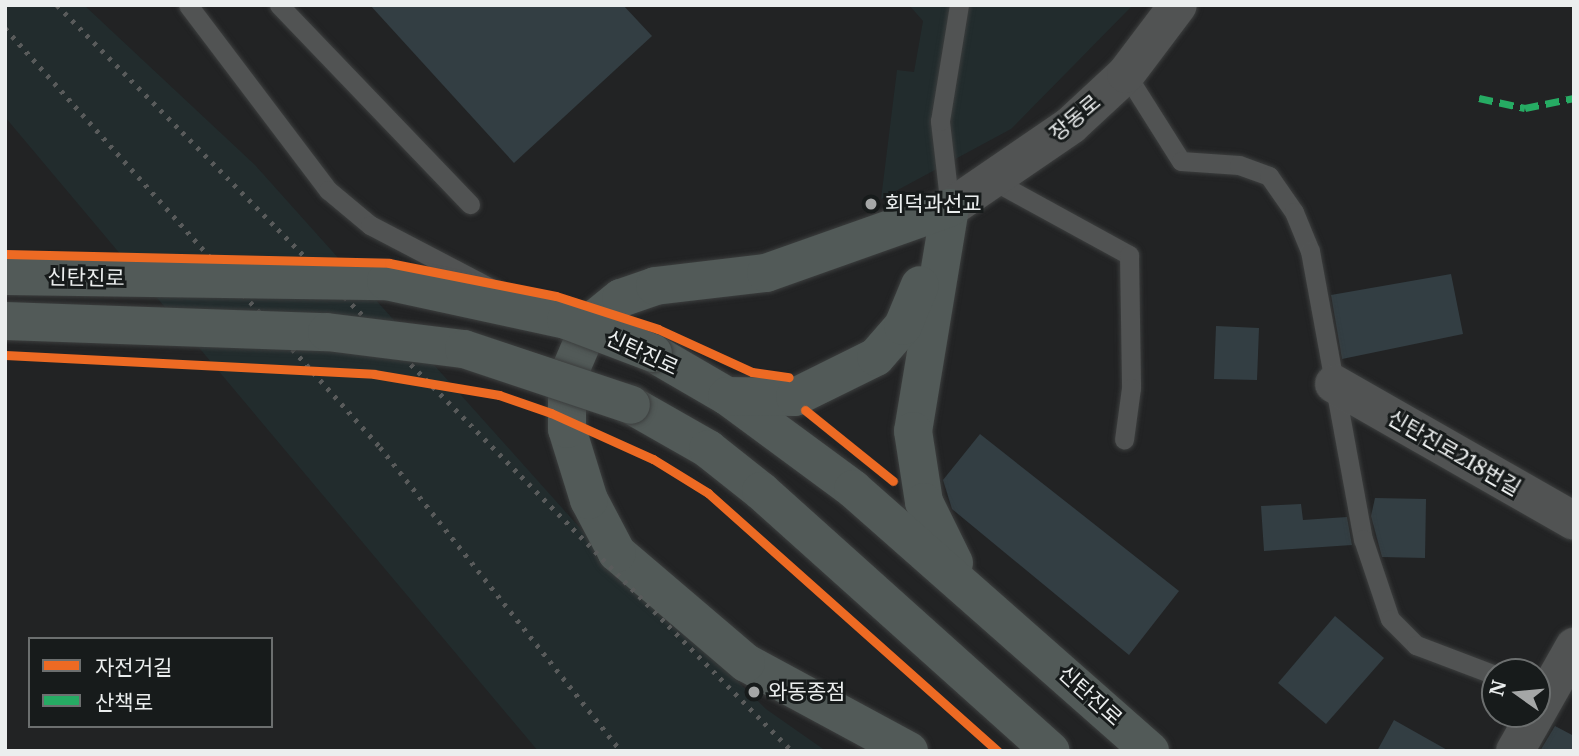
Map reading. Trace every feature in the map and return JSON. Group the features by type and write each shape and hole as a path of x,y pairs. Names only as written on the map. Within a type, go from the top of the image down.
{"main road":[{"path":"909,751 746,663 617,553 589,500 567,429 567,378 591,322 621,298 655,286 766,273 950,208"},
{"path":"727,396 795,397 876,357 903,326 950,208"},
{"path":"950,208 912,431 937,540 973,591"},
{"name":"신탄진로","path":"5,276 386,281 566,320 653,353 727,396 853,489 973,591 1150,751"},
{"path":"5,321 327,332 464,349 631,405 708,449 761,491 1051,751"}],"street":[{"name":"장동로","path":"950,208 994,181 1126,74 1178,5"},
{"name":"신탄진로218번길","path":"1334,384 1574,521"},
{"path":"1551,685 1574,647"},
{"path":"1515,751 1527,728"}],"lane":[{"path":"188,5 328,190 370,225 490,289 591,322"},
{"path":"279,5 470,204"},
{"path":"950,208 940,121 959,5"},
{"path":"1126,74 1181,161 1239,165 1269,176 1294,212 1310,251 1363,539 1390,619 1416,645 1481,670"},
{"path":"994,181 1129,255 1131,388 1124,440"}],"shaded area":[{"path":"5,5 84,5 255,165 589,538 766,709 826,751 538,751 5,117"},
{"path":"909,5 1133,5 1011,129 881,199 897,70 914,72 923,21"}],"building":[{"path":"370,5 623,5 652,36 514,163"},
{"path":"1451,274 1463,334 1342,359 1331,295"},
{"path":"1216,326 1259,328 1257,380 1214,379"},
{"path":"980,434 1179,591 1129,655 952,509 943,480"},
{"path":"1375,498 1426,499 1425,558 1382,557 1371,516"},
{"path":"1301,504 1303,520 1347,517 1352,545 1264,551 1261,506"},
{"path":"1335,616 1384,658 1326,724 1278,683"},
{"path":"1394,720 1449,751 1377,751"},
{"path":"1555,726 1574,736 1574,751 1540,751"}],"railway":[{"path":"57,5 792,751"},
{"path":"5,28 380,447 621,751"}],"marked path":[{"path":"1479,98 1525,108 1574,98"}],"cycle path":[{"path":"5,254 389,263 556,296 658,329 752,372 789,377"},
{"path":"5,355 374,374 499,395 551,413 653,459 708,493 998,751"},
{"path":"805,410 893,481"}],"place":[{"name":"회덕과선교","path":"871,204"},
{"name":"와동종점","path":"754,692"}]}
